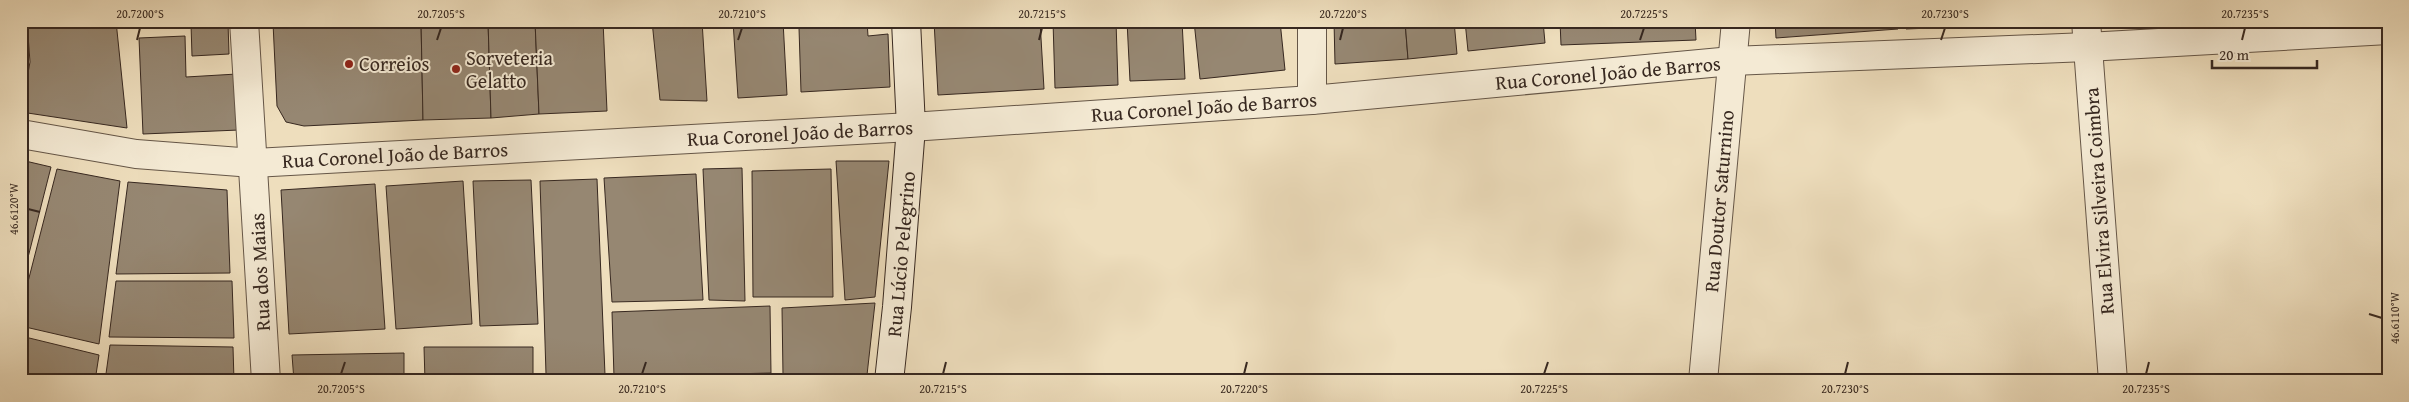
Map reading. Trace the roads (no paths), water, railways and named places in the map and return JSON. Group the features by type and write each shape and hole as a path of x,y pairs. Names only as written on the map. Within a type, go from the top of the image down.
{"street":[{"name":"Rua dos Maias","path":"244,21 266,381"},
{"name":"Rua Lúcio Pelegrino","path":"889,381 897,307 911,127 906,21"},
{"path":"1312,21 1312,100"},
{"name":"Rua Doutor Saturnino","path":"1703,381 1736,21"},
{"name":"Rua Coronel João de Barros","path":"21,134 136,154 254,163 911,127 1312,100 1732,62 2086,34 2388,30"},
{"name":"Rua Elvira Silveira Coimbra","path":"2086,34 2113,381"}],"place":[{"name":"Correios","path":"349,64"},
{"name":"Sorveteria Gelatto","path":"456,69"}]}
